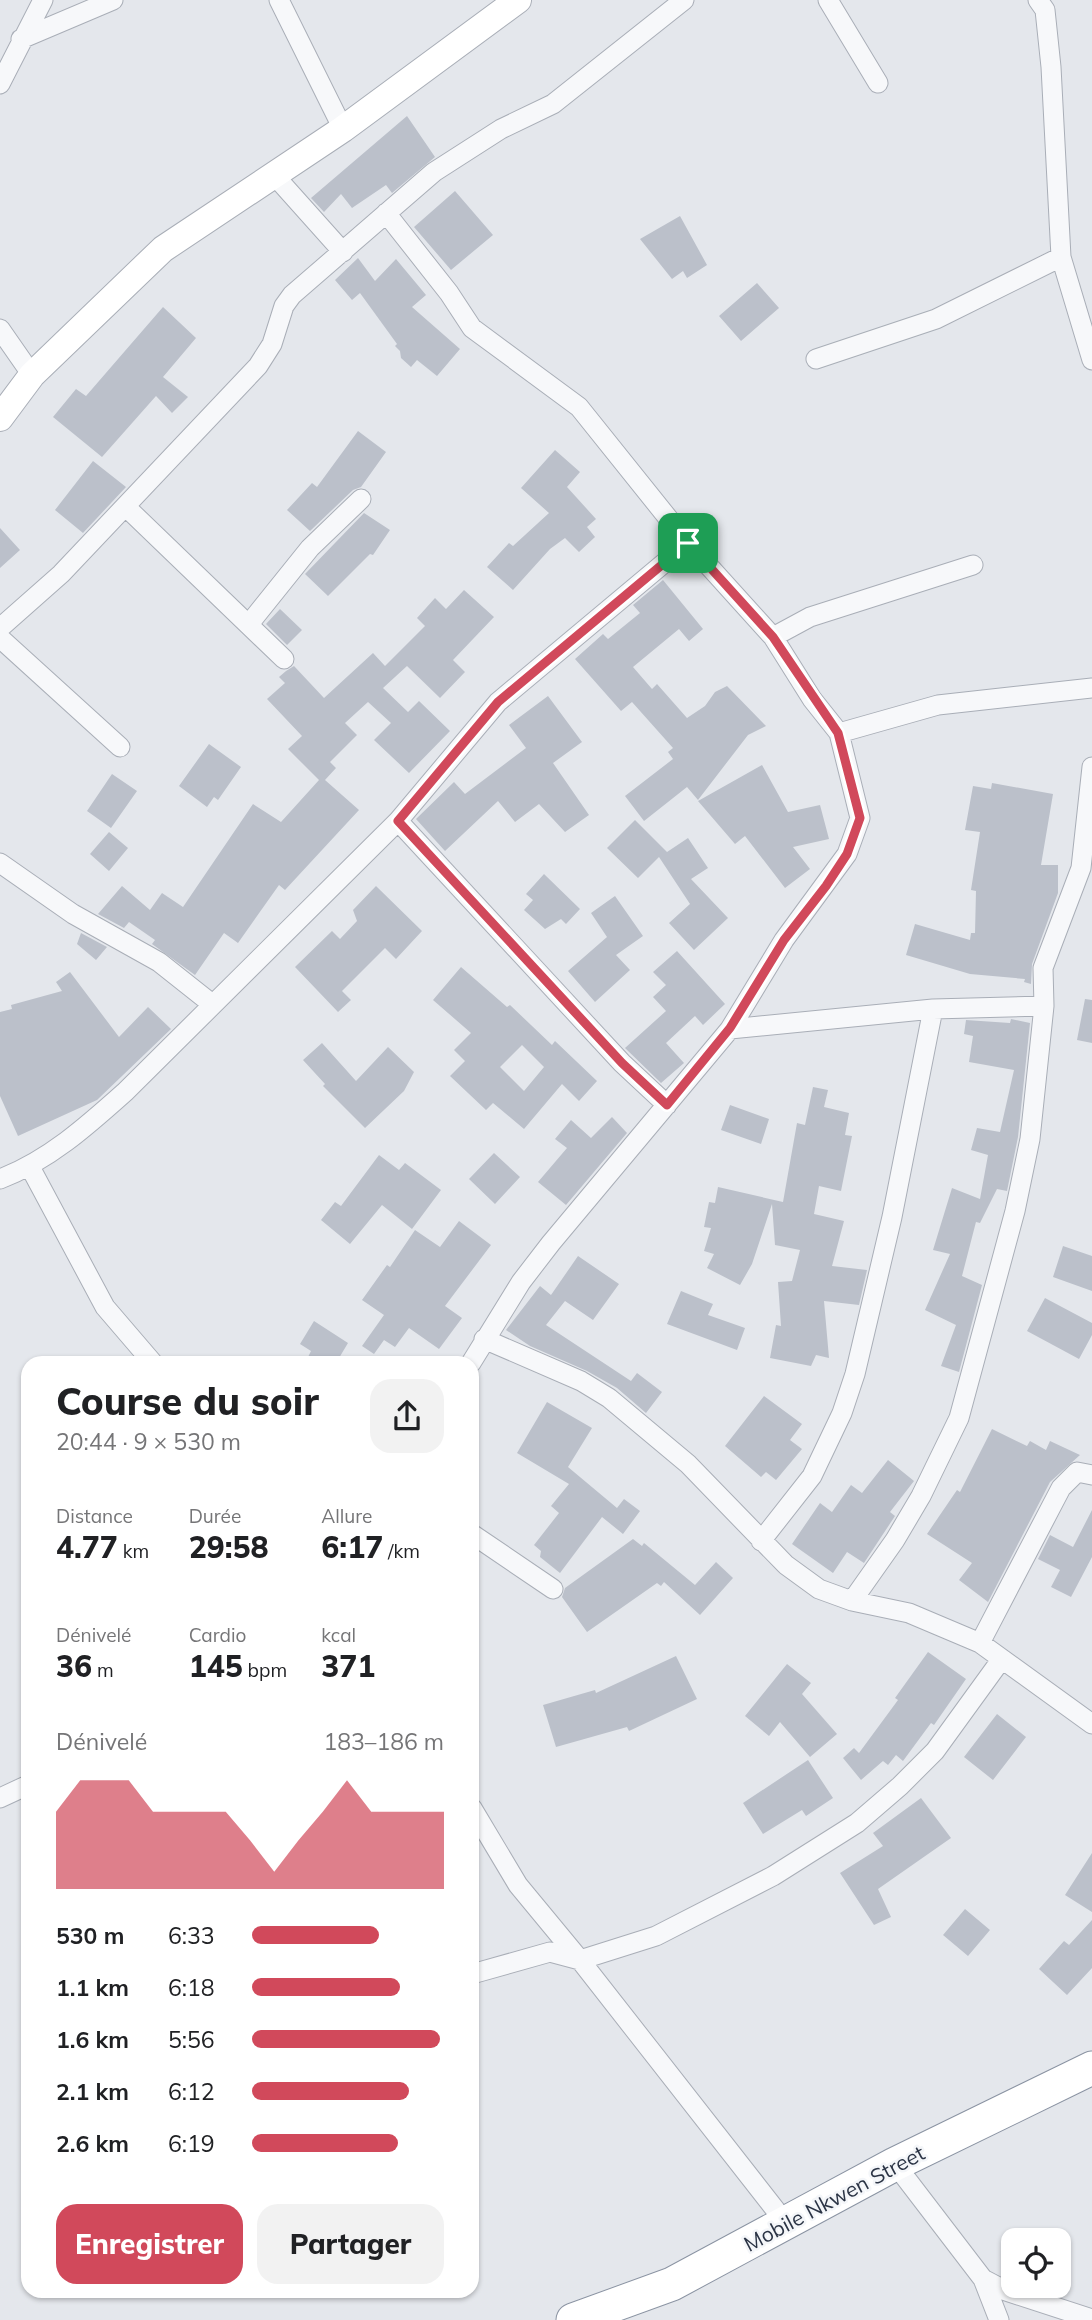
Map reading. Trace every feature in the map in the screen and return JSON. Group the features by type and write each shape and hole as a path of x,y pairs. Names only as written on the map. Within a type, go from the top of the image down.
{"highway":[{"name":"Mobile Nkwen Street","path":"572,2320 672,2284 895,2164 1092,2068"}],"street":[{"path":"0,84 43,0"},
{"path":"21,39 113,0"},
{"path":"279,0 343,129"},
{"path":"0,418 32,375 163,249 343,129 518,0"},
{"path":"0,628 61,574 258,366 272,344 284,306 292,295 434,172 501,129 553,104 684,0"},
{"path":"828,0 878,83"},
{"path":"1038,0 1045,10 1051,67 1061,257 1092,360"},
{"path":"275,176 343,252"},
{"path":"386,213 449,293 472,328 579,407 688,543 773,637 838,733 860,818 847,854 784,940 730,1028 551,1242 475,1356"},
{"path":"816,359 936,319 1061,257"},
{"path":"0,329 32,375"},
{"path":"249,624 310,548 361,499"},
{"path":"126,507 284,659"},
{"path":"0,1179 30,1167 89,1124 125,1093 398,821 498,702 688,543"},
{"path":"773,637 810,617 973,565"},
{"path":"0,638 120,747"},
{"path":"838,733 938,705 1092,688"},
{"path":"852,1601 895,1541 922,1496 959,1419 1015,1211 1028,1151 1044,1006 1043,968 1086,869 1092,767"},
{"path":"398,821 622,1063 667,1105"},
{"path":"0,863 82,920 159,962 212,1004"},
{"path":"730,1028 933,1009 1044,1006"},
{"path":"761,1541 812,1476 842,1413 855,1374 892,1217 933,1009"},
{"path":"30,1167 106,1307 147,1356"},
{"path":"484,1339 581,1381 609,1398 688,1464 786,1565 819,1589 852,1601 909,1613 979,1643 1092,1724"},
{"path":"979,1643 1061,1488 1077,1472 1092,1475"},
{"path":"479,1539 553,1589"},
{"path":"479,1972 550,1952 580,1959 656,1936 773,1876 857,1823 935,1751 1001,1661"},
{"path":"0,1798 21,1788"},
{"path":"479,1820 518,1885 580,1959 785,2222"},
{"path":"895,2164 983,2280 999,2320"},
{"path":"983,2280 1006,2291 1092,2319"}],"building":[{"path":"407,116 435,157 392,193 386,185 352,208 341,194 324,212 311,198"},
{"path":"455,191 493,235 451,270 414,227"},
{"path":"680,216 707,265 687,278 683,271 672,279 640,239"},
{"path":"358,258 375,281 396,259 426,295 412,307 460,349 437,376 417,360 411,367 401,358 400,351 395,346 397,344 360,293 352,300 335,280"},
{"path":"757,283 779,308 741,341 719,316"},
{"path":"163,307 196,338 163,377 188,397 172,413 156,396 102,457 53,417 76,389 86,396"},
{"path":"358,431 386,452 361,487 353,490 310,531 287,510 312,483 317,487"},
{"path":"555,450 580,472 567,487 596,519 587,527 595,537 579,552 565,538 550,549 513,590 487,567 509,543 513,546 549,513 521,488"},
{"path":"93,461 126,487 83,533 55,510"},
{"path":"364,513 390,530 373,555 370,554 328,596 305,574"},
{"path":"0,528 20,550 0,568"},
{"path":"663,580 703,629 689,641 679,629 633,667 652,689 657,684 687,718 705,706 715,692 727,686 766,726 748,735 698,800 687,787 644,821 625,796 673,759 668,752 673,748 632,702 621,711 575,659 603,634 608,639 640,613 633,605"},
{"path":"464,590 494,617 453,660 465,672 440,698 407,666 383,688 408,712 419,701 450,731 409,773 374,740 391,723 368,702 345,723 357,735 330,762 336,768 325,780 359,810 285,890 279,885 238,943 224,933 195,975 152,944 155,940 129,922 124,928 98,914 122,886 150,910 162,893 183,907 253,804 281,822 319,780 288,749 302,736 267,699 285,683 279,677 294,666 324,698 373,653 385,666 425,626 417,618 435,598 446,609"},
{"path":"280,609 302,630 287,645 266,624"},
{"path":"548,696 582,742 553,763 589,815 565,832 539,804 515,822 498,801 445,851 416,819 454,782 465,794 526,748 509,725"},
{"path":"209,744 241,767 218,800 214,797 207,807 179,786"},
{"path":"762,765 788,812 820,805 829,839 793,847 810,869 785,888 745,836 735,844 698,801"},
{"path":"112,774 137,791 111,828 87,811"},
{"path":"992,783 1053,794 1041,865 1058,865 1058,893 1032,964 1031,984 1024,982 1025,979 970,974 906,955 915,924 970,940 971,933 975,933 976,891 971,890 980,832 965,830 973,786 991,789"},
{"path":"635,820 667,852 688,838 708,868 691,879 728,918 694,950 669,923 690,904 659,857 638,878 607,848"},
{"path":"109,832 128,848 109,871 90,854"},
{"path":"544,874 580,909 566,924 561,919 545,929 524,910 533,900 526,894"},
{"path":"376,886 422,931 396,959 385,948 342,991 351,1000 338,1012 295,967 332,931 340,939 357,921 353,910"},
{"path":"615,896 643,936 616,955 630,970 595,1002 568,971 607,937 591,913"},
{"path":"81,933 107,947 96,960 77,944"},
{"path":"677,951 725,1004 703,1025 695,1016 666,1043 684,1063 661,1083 625,1048 666,1011 653,997 666,985 653,972"},
{"path":"461,967 507,1007 510,1005 552,1045 555,1041 597,1081 579,1101 562,1084 524,1129 493,1103 486,1110 450,1076 465,1061 454,1050 471,1033 433,1000","holes":["522,1045 544,1067 524,1091 500,1067"]},
{"path":"70,972 119,1037 148,1007 171,1029 97,1100 18,1136 0,1096 0,1012 12,1009 11,1005 62,991 56,982"},
{"path":"1085,999 1092,1000 1092,1043 1077,1040"},
{"path":"1011,1019 1030,1023 1018,1137 1007,1191 997,1189 980,1223 976,1222 977,1218 962,1276 982,1285 959,1372 941,1366 956,1325 925,1310 950,1254 933,1250 952,1188 980,1199 988,1155 971,1150 977,1128 1000,1132 1014,1070 969,1062 973,1036 964,1034 966,1020 1010,1023"},
{"path":"322,1043 356,1081 388,1047 414,1072 404,1091 365,1128 323,1086 325,1084 303,1060"},
{"path":"813,1087 828,1090 824,1107 849,1113 845,1135 852,1136 841,1191 819,1186 814,1214 844,1221 832,1266 867,1270 859,1305 824,1301 829,1358 816,1355 811,1366 770,1358 776,1325 781,1326 778,1282 792,1281 800,1250 775,1245 772,1204 752,1264 740,1285 707,1268 714,1254 704,1251 711,1228 704,1227 709,1202 715,1203 718,1187 783,1202 797,1123 805,1125"},
{"path":"730,1105 769,1119 761,1144 721,1130"},
{"path":"612,1117 627,1133 566,1205 538,1182 567,1148 555,1139 571,1120 591,1138"},
{"path":"494,1153 520,1177 495,1204 469,1179"},
{"path":"379,1155 399,1170 405,1163 441,1190 412,1229 382,1205 350,1244 321,1220 335,1202 341,1206"},
{"path":"459,1221 491,1245 445,1306 462,1318 439,1349 409,1328 395,1347 384,1340 374,1354 362,1346 384,1315 362,1300 387,1265 390,1267 415,1230 440,1247"},
{"path":"1063,1246 1092,1256 1092,1291 1053,1277"},
{"path":"578,1256 619,1284 593,1320 565,1301 546,1325 631,1381 637,1373 662,1392 646,1413 617,1388 587,1371 530,1346 506,1330 540,1286 551,1295"},
{"path":"681,1291 713,1304 708,1315 745,1328 737,1350 667,1324"},
{"path":"1045,1298 1092,1323 1092,1335 1079,1359 1027,1331"},
{"path":"314,1321 348,1343 340,1356 308,1356 311,1351 300,1344"},
{"path":"764,1396 802,1424 790,1440 802,1449 776,1480 766,1472 761,1477 725,1446"},
{"path":"547,1402 592,1428 568,1467 617,1508 624,1499 640,1511 623,1534 602,1517 560,1573 540,1557 541,1551 534,1545 559,1513 551,1506 569,1484 517,1453"},
{"path":"992,1429 1027,1446 1030,1441 1046,1450 1050,1441 1080,1455 1050,1482 988,1602 959,1580 972,1563 927,1534 957,1490 960,1492"},
{"path":"888,1460 914,1481 890,1512 895,1516 864,1563 847,1552 833,1573 792,1544 820,1503 832,1512 851,1485 862,1493"},
{"path":"1092,1510 1092,1557 1071,1597 1051,1587 1060,1570 1038,1559 1050,1535 1073,1547"},
{"path":"633,1539 642,1546 644,1543 695,1585 716,1562 733,1578 700,1615 664,1582 661,1586 657,1583 587,1632 562,1597 565,1588"},
{"path":"928,1652 966,1679 934,1725 931,1723 903,1761 896,1755 888,1765 883,1761 861,1780 843,1758 854,1748 859,1753 898,1700 895,1698"},
{"path":"676,1656 697,1699 629,1731 627,1727 556,1747 543,1705 595,1690 596,1693"},
{"path":"787,1664 811,1683 802,1694 837,1734 810,1757 780,1722 769,1736 745,1716"},
{"path":"997,1714 1026,1737 993,1780 964,1757"},
{"path":"808,1760 833,1798 806,1816 802,1810 763,1834 743,1803"},
{"path":"921,1798 951,1838 878,1889 891,1917 874,1925 840,1873 883,1846 873,1833"},
{"path":"1092,1853 1092,1912 1065,1895"},
{"path":"965,1909 990,1930 968,1956 943,1935"},
{"path":"1092,1920 1092,1968 1067,1995 1039,1969 1064,1941 1069,1945"}],"route":[{"path":"688,543 773,637 812,699 838,733 860,818 847,854 826,886 784,940 730,1028 667,1105 622,1063 398,821 498,702 688,543"}]}
